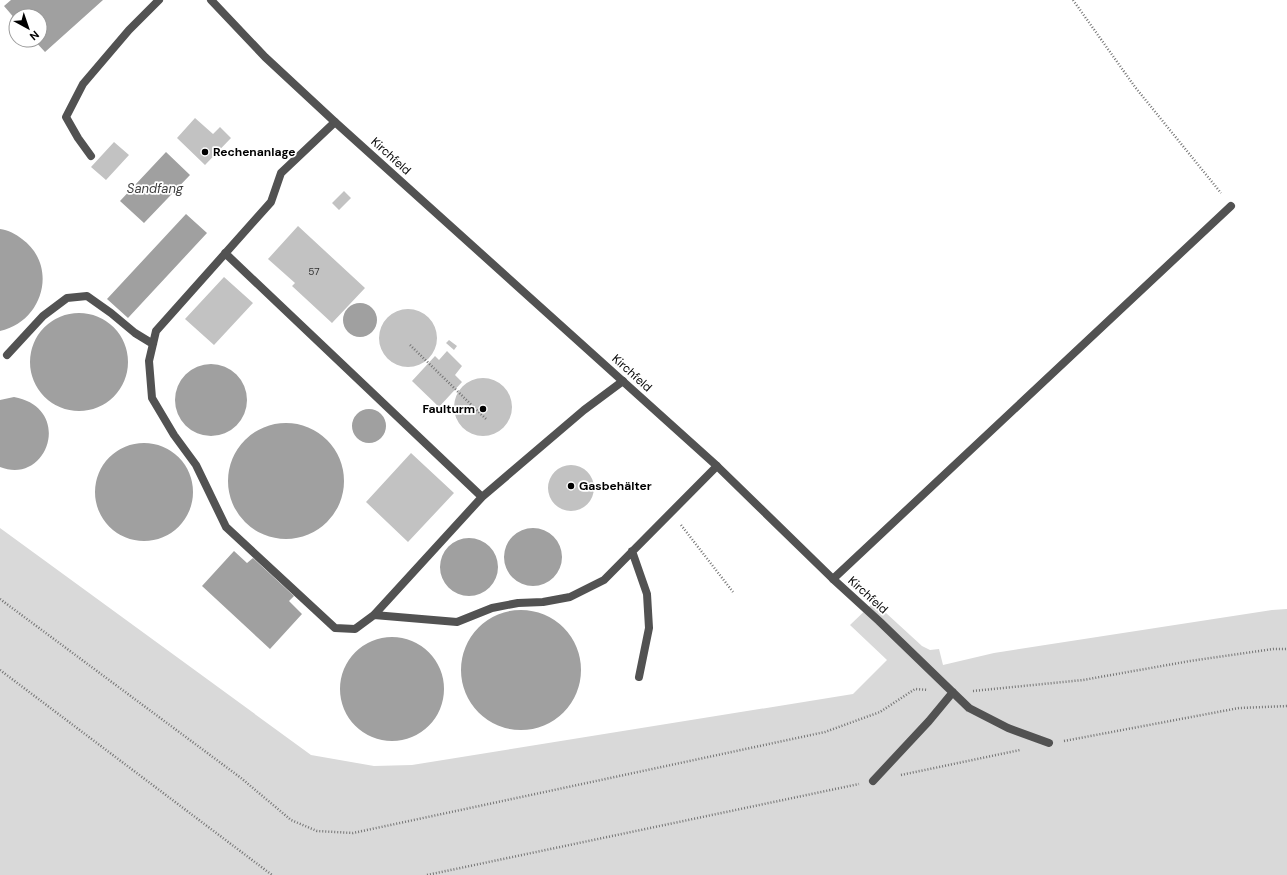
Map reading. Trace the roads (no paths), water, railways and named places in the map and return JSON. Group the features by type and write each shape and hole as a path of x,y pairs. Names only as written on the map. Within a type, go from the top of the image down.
{"street":[{"path":"91,156 78,138 66,117 82,84 129,30 159,0"},
{"name":"Kirchfeld","path":"211,0 265,57 335,122 717,466 969,708 1008,728 1049,743"},
{"path":"335,122 281,173 271,202 156,331 149,361 152,398 174,435 196,465 226,527 335,628 355,629 374,615 482,497 584,410 623,381"},
{"path":"833,579 1231,206"},
{"path":"225,254 482,497"},
{"path":"7,355 43,316 67,298 87,296 111,313 135,334 153,344"},
{"path":"374,615 458,622 492,608 518,603 543,602 570,597 604,580 717,466"},
{"path":"632,551 647,594 649,628 639,677"},
{"path":"873,781 929,721 953,692"}],"water":[{"path":"11,0 103,0 45,52 41,48 48,48 48,8 8,8 8,11 4,6"},
{"name":"Sandfang","path":"166,152 190,175 144,223 120,201"},
{"path":"186,214 207,233 128,318 107,299"},
{"path":"0,229 17,235 33,250 40,264 43,278 41,292 36,305 27,317 15,326 0,331"},
{"path":"360,303 372,308 377,320 372,332 360,337 348,332 343,320 348,308"},
{"path":"79,313 98,316 114,327 125,343 128,362 125,381 114,397 98,408 79,411 60,408 44,397 33,381 30,362 33,343 44,327 60,316"},
{"path":"211,364 231,370 241,380 247,400 241,420 231,430 211,436 191,430 181,420 175,400 181,380 191,370"},
{"path":"14,397 33,404 44,415 49,429 48,443 41,456 31,466 17,470 0,467 0,400"},
{"path":"369,409 381,414 386,426 381,438 369,443 357,438 352,426 357,414"},
{"path":"286,423 308,427 318,432 327,440 335,449 340,459 344,481 340,503 335,513 327,522 318,530 308,535 286,539 264,535 254,530 245,522 237,513 232,503 228,481 232,459 237,449 245,440 254,432 264,427"},
{"path":"144,443 163,446 179,457 190,473 193,492 190,511 179,527 163,538 144,541 125,538 109,527 98,511 95,492 98,473 109,457 125,446"},
{"path":"533,528 544,530 557,541 560,546 562,557 560,568 549,581 544,584 533,586 522,584 509,573 506,568 504,557 506,546 517,533 522,530"},
{"path":"469,538 480,540 493,551 496,556 498,567 496,578 485,591 480,594 469,596 458,594 445,583 442,578 440,567 442,556 453,543 458,540"},
{"path":"234,551 247,563 253,558 294,596 289,601 302,614 270,649 202,586"},
{"path":"521,610 544,615 554,620 563,628 571,637 576,647 581,670 576,693 571,703 563,712 554,720 544,725 521,730 498,725 488,720 479,712 471,703 466,693 461,670 466,647 471,637 479,628 488,620 498,615"},
{"path":"392,637 412,641 421,646 435,660 440,669 444,689 440,709 435,718 421,732 412,737 392,741 372,737 363,732 349,718 344,709 340,689 344,669 349,660 363,646 372,641"}],"place":[{"name":"Rechenanlage","path":"205,152"},
{"name":"Faulturm","path":"483,409"},
{"name":"Gasbehälter","path":"571,486"}]}
